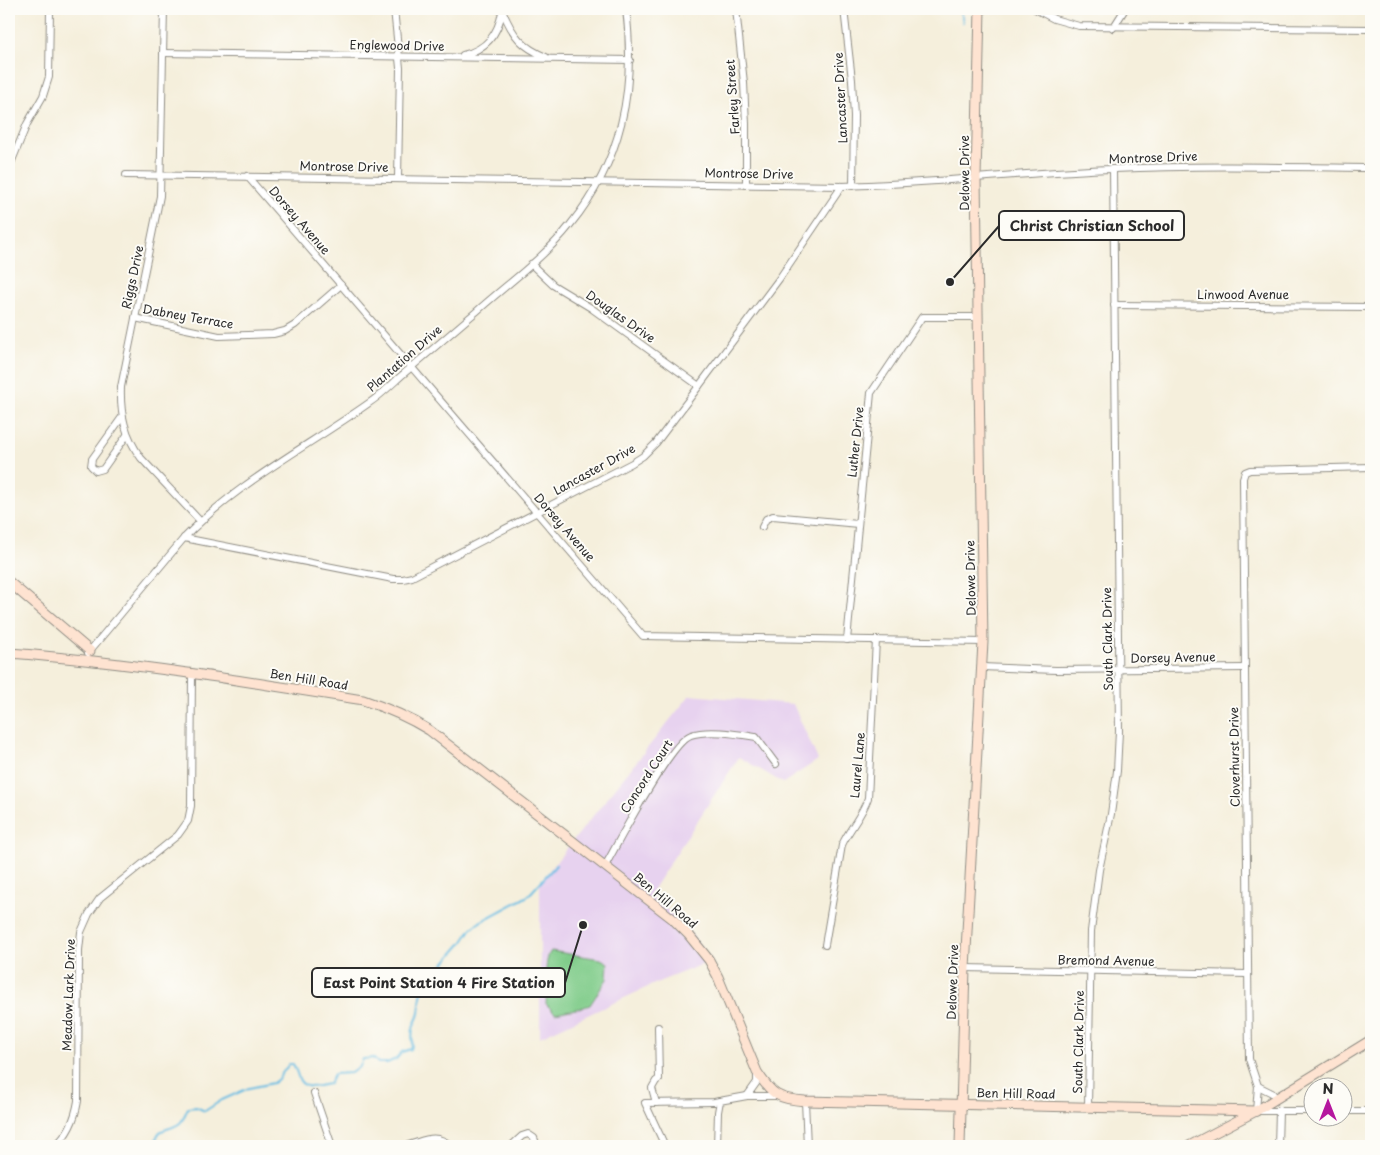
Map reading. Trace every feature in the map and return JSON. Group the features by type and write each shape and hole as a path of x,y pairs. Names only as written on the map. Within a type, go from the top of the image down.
{"street":[{"path":"9,168 27,124 44,96 49,77 50,9"},
{"name":"Riggs Drive","path":"164,9 160,196 121,387 120,403 127,435 141,458 200,521"},
{"path":"394,9 400,56 398,178"},
{"name":"Plantation Drive","path":"83,660 200,521 242,486 371,402 531,264 569,226 588,202 599,182 612,155 622,122 628,92 630,60 626,9"},
{"name":"Farley Street","path":"736,9 745,99 746,185"},
{"name":"Lancaster Drive","path":"844,9 854,107 853,186"},
{"name":"Delowe Drive","path":"960,1146 965,968 983,642 976,178 980,9"},
{"path":"1034,9 1054,20 1079,26 1113,28 1371,29"},
{"path":"1113,28 1125,9"},
{"path":"435,57 464,55 482,48 496,33 502,10"},
{"path":"502,10 510,28 519,41 532,51 550,58"},
{"name":"Englewood Drive","path":"163,53 630,60"},
{"name":"Montrose Drive","path":"126,175 853,186 1113,169 1204,167 1371,168"},
{"name":"South Clark Drive","path":"1088,1108 1091,931 1094,897 1111,814 1117,771 1119,731 1113,169"},
{"name":"Dorsey Avenue","path":"247,176 643,636 983,642"},
{"name":"Lancaster Drive","path":"184,538 393,579 403,579 643,456 656,443 779,279 842,186"},
{"name":"Douglas Drive","path":"531,264 553,285 591,308 699,386"},
{"name":"Dabney Terrace","path":"135,318 219,336 273,334 295,325 341,285"},
{"name":"Linwood Avenue","path":"1114,304 1371,307"},
{"name":"Luther Drive","path":"847,640 871,393 922,317 978,317"},
{"path":"122,417 92,459 91,466 96,471 104,469 127,435"},
{"name":"Cloverhurst Drive","path":"1256,1111 1258,1086 1249,1059 1247,974 1243,478 1245,472 1250,470 1371,467"},
{"path":"762,527 766,519 773,516 858,524"},
{"path":"9,582 90,651"},
{"name":"Laurel Lane","path":"825,945 842,845 864,810 868,798 876,640"},
{"name":"Ben Hill Road","path":"9,654 83,660 192,673 363,700 397,712 429,730 673,919 701,950 718,977 757,1072 766,1086 777,1096 805,1101 1256,1111"},
{"name":"Dorsey Avenue","path":"982,667 1056,670 1244,668"},
{"name":"Meadow Lark Drive","path":"55,1146 65,1136 72,1124 78,1101 79,950 81,932 89,914 100,898 178,835 188,820 191,806 192,673"},
{"name":"Concord Court","path":"605,866 652,782 681,742 689,735 701,733 756,737 776,764"},
{"name":"Bremond Avenue","path":"965,968 1247,974"},
{"path":"656,1103 652,1088 656,1081 660,1079 658,1027"},
{"path":"1188,1146 1277,1099 1371,1040"},
{"path":"746,1096 757,1082 757,1072"},
{"path":"1258,1086 1272,1093 1277,1099"},
{"path":"314,1093 332,1146"},
{"path":"665,1146 645,1103 720,1101 746,1096 777,1096"},
{"path":"717,1146 720,1101"},
{"path":"805,1101 807,1146"},
{"path":"1278,1146 1279,1110"},
{"path":"1256,1111 1302,1111"},
{"path":"1352,1111 1371,1111"},
{"path":"510,1146 522,1136 528,1134 534,1138 535,1146"},
{"path":"405,1146 435,1137 444,1140 451,1146"}],"shaded area":[{"path":"690,695 793,704 818,760 783,783 739,757 649,895 681,921 711,961 663,980 540,1037 540,882"}],"green space":[{"path":"551,951 601,959 608,963 607,979 590,1005 555,1013 546,1004 546,968"}],"waterway":[{"path":"961,9 963,22"},
{"path":"155,1146 160,1132 180,1123 188,1108 196,1107 205,1111 222,1100 249,1088 273,1083 289,1064 293,1064 302,1083 308,1086 317,1086 329,1084 334,1074 351,1073 360,1066 363,1059 373,1058 378,1063 387,1063 396,1059 402,1052 411,1049 412,1034 418,1015 421,994 427,983 462,943 472,928 528,896 557,864"}],"place":[{"name":"Christ Christian School","path":"950,282"},
{"name":"East Point Station 4 Fire Station","path":"583,925"}]}
